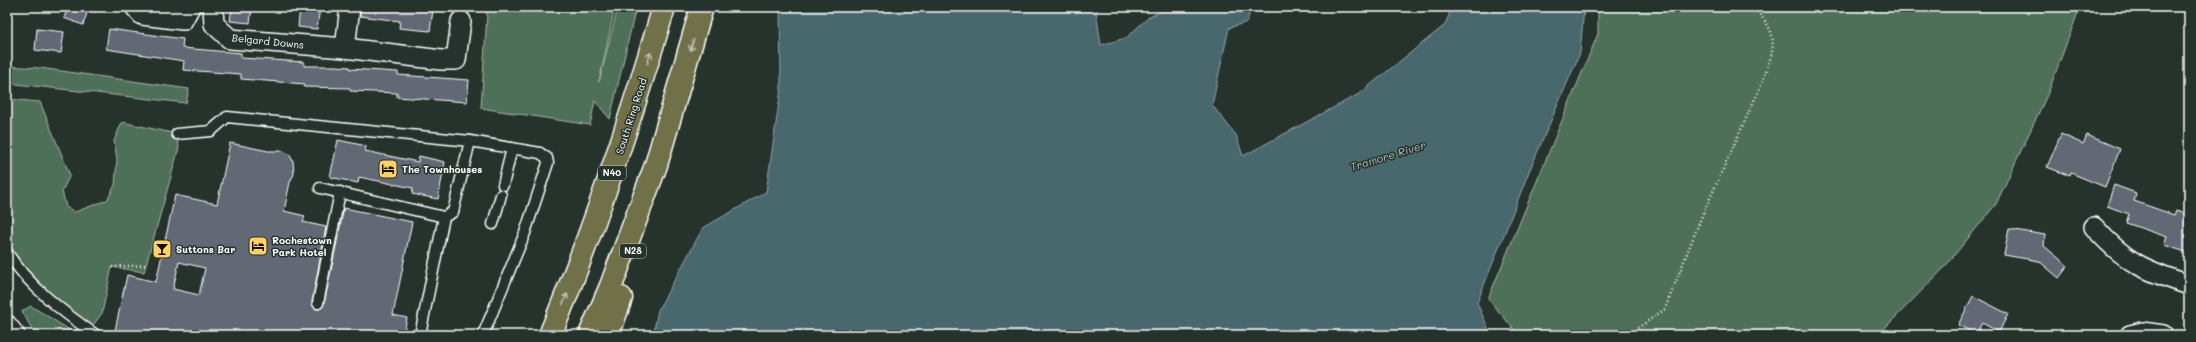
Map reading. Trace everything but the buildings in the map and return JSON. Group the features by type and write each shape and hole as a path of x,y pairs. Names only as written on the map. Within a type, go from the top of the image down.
{"highway":[{"name":"South Ring Road","path":"550,335 580,265 635,105 664,7"},
{"path":"590,335 611,286 656,165 702,7"},
{"name":"N28","path":"608,335 621,296 656,165"}],"street":[{"path":"135,7 142,15 183,20 190,7"},
{"name":"Belgard Downs","path":"213,7 214,24 230,39 345,48 456,60 461,21"},
{"path":"345,48 350,7"},
{"path":"2094,227 2114,248 2136,266 2189,285"},
{"path":"7,325 16,335"},
{"path":"2130,335 2143,332 2163,335"}],"lane":[{"path":"177,134 211,131 227,117 470,141 540,153 547,158 548,163 525,233 483,335"},
{"path":"320,188 444,217 453,212 470,141"},
{"path":"493,224 512,148"},
{"path":"318,302 340,192"},
{"path":"420,335 444,217"},
{"path":"7,252 14,263 47,297 96,335"}],"path":[{"path":"1628,335 1665,309 1701,218 1762,83 1768,65 1773,37 1768,23 1752,7"},
{"path":"112,267 147,265"}],"green space":[{"path":"481,7 615,7 599,82 618,7 636,7 610,119 595,101 590,125 481,108 487,14"},
{"path":"1598,7 2080,7 2048,93 1996,204 1943,269 1878,335 1519,335 1488,299 1598,34"},
{"path":"7,66 40,68 189,89 186,103 7,83"},
{"path":"7,99 40,102 70,175 62,191 66,207 75,212 107,200 115,185 117,159 114,141 122,122 177,134 179,148 144,272 112,267 102,313 89,331 47,297 7,252"},
{"path":"31,306 78,335 35,335 22,311"}],"water":[{"name":"Tramore River","path":"780,7 1103,7 1096,11 1101,45 1126,38 1149,17 1170,7 1251,7 1247,22 1229,28 1212,105 1236,135 1243,156 1359,94 1445,25 1452,7 1584,7 1580,53 1528,174 1477,303 1489,330 1495,335 653,335 658,310 703,228 766,192 781,89"}],"place":[{"name":"The Townhouses","path":"388,169"},
{"name":"Rochestown Park Hotel","path":"258,246"},
{"name":"Suttons Bar","path":"162,249"}]}
